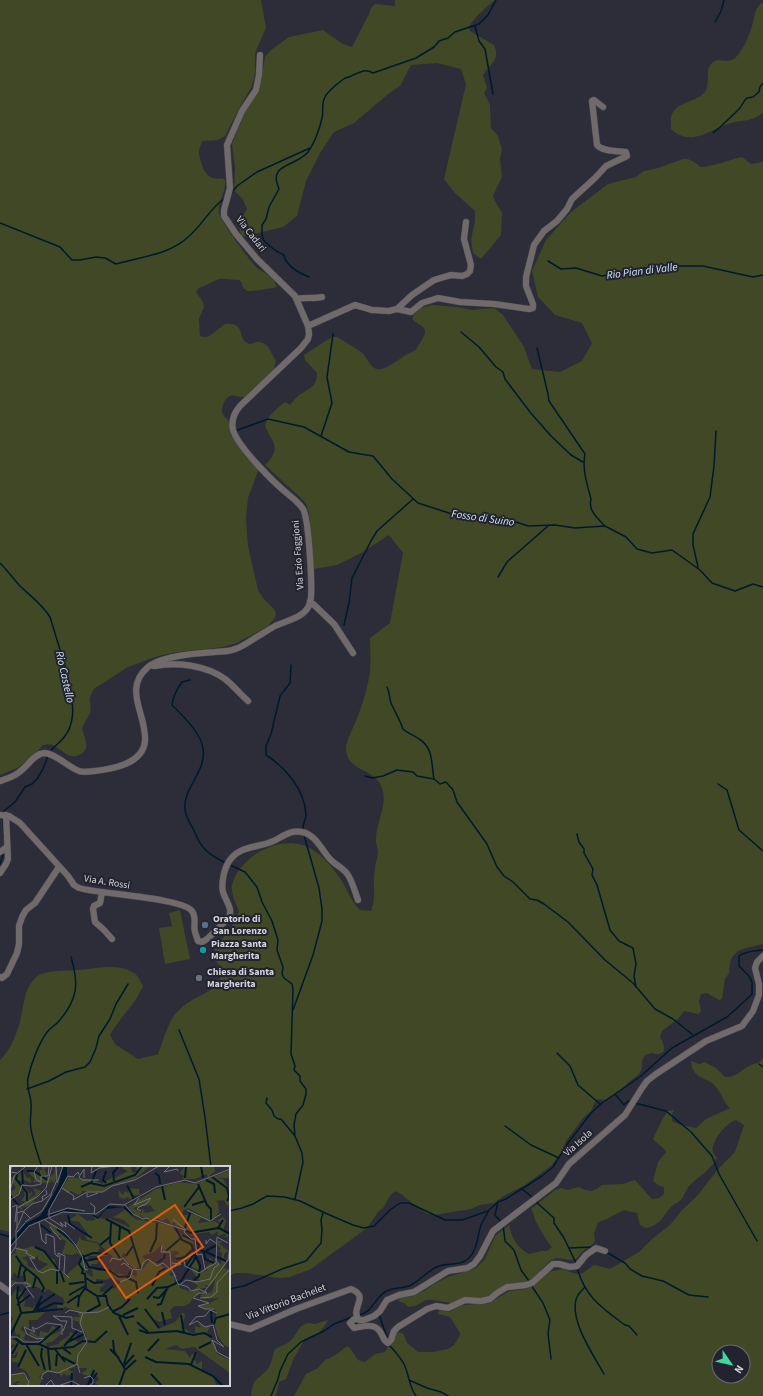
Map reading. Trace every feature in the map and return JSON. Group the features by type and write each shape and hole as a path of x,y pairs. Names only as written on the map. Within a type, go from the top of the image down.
{"street":[{"name":"Via Cadari","path":"260,55 259,75 256,90 242,111 227,145 230,188 224,210 224,216 236,234 257,259 297,299 308,326"},
{"path":"308,326 355,305 372,310 389,311 397,309 411,312 422,303 438,298 460,302 494,304 529,309 533,308 533,304 526,286 526,277 534,245 544,232 557,221 567,209 572,199 606,166 627,156 626,152 599,148 596,141 592,100 603,107"},
{"path":"397,309 412,295 434,280 451,275 465,276 469,273 471,265 464,239 466,222"},
{"path":"297,299 322,297"},
{"name":"Via Ezio Faggioni","path":"148,667 161,661 194,653 234,650 275,626 300,616 307,609 310,601 311,581 305,514 299,503 264,470 244,448 233,430 232,423 240,406 305,343 309,334 308,326"},
{"path":"310,601 334,624 353,653"},
{"path":"0,781 20,772 36,756 44,753 80,772 108,770 122,766 139,755 145,740 136,686 142,673 148,667 159,665 191,665 214,672 226,680 248,701"},
{"path":"0,873 7,861 7,847 3,815"},
{"name":"Via A. Rossi","path":"3,815 13,817 20,823 79,888 181,904 188,907 192,910 195,919 195,931 198,941 202,942 208,939 230,915 231,909 222,887 225,869 232,858 243,849 269,843 286,833 302,832 316,839 330,859 347,873 352,882 358,900"},
{"path":"0,852 7,847"},
{"path":"0,977 2,978 6,976 17,953 19,944 19,926 22,917 26,910 35,903 59,867"},
{"path":"102,892 102,900 94,906 93,909 95,922 112,939"},
{"name":"Via Isola","path":"357,1318 359,1320 364,1320 374,1316 380,1311 387,1300 399,1295 414,1292 448,1271 467,1268 474,1264 480,1256 493,1231 556,1183 569,1164 625,1115 647,1081 706,1041 742,1026 748,1019 757,1003 760,989 754,968 763,956"},
{"path":"357,1318 350,1323 351,1326 354,1328 371,1325 376,1327 380,1330 385,1341 388,1343 398,1326 427,1309 436,1306 448,1308 465,1300 481,1301 490,1299 497,1292 507,1287 532,1283 553,1264 570,1267 577,1266 586,1255 596,1248 605,1251"},
{"path":"0,1285 10,1292"},
{"name":"Via Vittorio Bachelet","path":"230,1324 250,1329 296,1309 351,1289 360,1295 360,1300 356,1311 357,1318"}],"green space":[{"path":"0,0 261,0 266,28 255,53 255,74 251,88 225,136 218,140 202,141 199,151 201,163 207,174 214,179 225,180 225,188 219,205 219,213 224,224 256,267 268,274 273,279 276,287 247,291 243,288 242,283 239,280 220,279 199,288 196,292 203,302 204,307 199,319 200,336 207,337 225,324 236,325 247,343 252,344 261,342 269,348 276,361 273,372 245,397 233,395 228,397 222,407 222,413 228,420 230,432 237,444 260,466 248,498 246,519 248,546 258,590 276,613 275,618 268,626 237,643 223,647 178,652 158,656 128,667 95,688 92,692 90,696 91,710 82,728 86,739 86,745 85,750 82,753 77,756 70,756 53,745 43,745 19,767 0,775"},
{"path":"395,0 495,0 477,16 469,27 470,31 494,45 496,50 494,62 483,75 487,88 484,93 490,105 491,128 498,136 502,149 500,159 502,177 493,196 502,213 501,235 481,259 473,253 471,239 475,221 475,211 455,193 444,179 466,84 461,69 437,63 411,65 400,86 354,123 334,132 320,153 306,181 297,216 283,227 241,237 239,223 247,209 242,198 234,191 235,168 232,144 247,108 259,92 265,57 271,50 289,37 323,30 343,44 352,47 371,8 375,4 395,6"},
{"path":"763,2 763,113 752,119 726,124 699,136 687,137 676,133 671,129 672,114 679,106 697,98 705,92 708,85 708,69 712,63 718,60 731,60 737,56 748,38 756,9"},
{"path":"742,157 751,164 763,162 763,944 738,951 733,956 730,962 729,973 725,979 722,999 719,1000 707,993 701,994 699,1001 701,1011 699,1014 684,1011 678,1019 662,1031 660,1037 664,1049 662,1053 645,1055 639,1074 619,1092 605,1100 598,1099 591,1111 584,1117 566,1141 562,1151 552,1165 525,1185 494,1203 480,1205 471,1209 434,1215 422,1211 420,1208 395,1191 367,1228 311,1269 290,1277 279,1278 246,1273 235,1273 230,1276 230,1166 10,1166 10,1232 0,1230 0,1060 8,1051 14,1040 20,1022 27,990 37,976 50,972 105,967 126,969 136,975 143,986 140,993 110,1035 115,1044 138,1059 159,1054 158,1053 168,1027 176,1013 191,1001 211,990 217,984 221,976 221,967 214,959 215,949 235,921 239,911 232,893 233,882 238,872 246,862 256,854 267,848 278,845 291,843 302,845 316,852 329,864 340,878 360,910 371,911 373,906 374,874 378,853 376,842 384,801 382,788 373,776 356,766 351,761 347,755 346,747 358,717 368,682 370,672 370,638 390,623 403,553 389,535 363,552 337,565 314,569 307,506 303,500 265,465 271,458 274,451 273,440 266,427 267,420 274,411 285,402 290,405 297,397 313,386 317,378 317,373 305,360 304,355 332,337 337,337 361,352 374,368 381,369 391,365 416,350 425,334 424,328 413,320 413,316 421,308 432,305 472,310 494,308 503,315 524,347 532,369 560,372 582,361 592,343 582,323 555,315 538,297 532,271 546,240 571,212 608,184 636,177 644,171 658,168 683,159 695,162 701,167"},
{"path":"180,910 190,959 165,964 159,928 172,926 169,913"},
{"path":"763,1058 763,1396 294,1396 306,1374 318,1368 325,1360 334,1356 347,1346 358,1360 365,1362 375,1354 385,1352 396,1332 403,1333 407,1343 418,1352 432,1352 448,1349 454,1345 460,1333 450,1317 438,1314 439,1310 449,1312 463,1305 490,1303 509,1291 526,1289 547,1272 563,1269 579,1274 583,1273 594,1265 610,1269 639,1252 652,1239 670,1225 682,1210 697,1196 719,1168 735,1152 744,1125 736,1120 724,1128 714,1143 713,1152 717,1158 715,1162 689,1186 681,1200 671,1207 655,1225 646,1228 640,1225 637,1213 624,1210 598,1222 594,1234 595,1241 576,1259 570,1260 557,1258 551,1260 526,1283 508,1284 488,1296 463,1298 451,1303 426,1300 415,1306 408,1307 404,1303 398,1301 400,1298 413,1296 424,1291 448,1277 476,1268 485,1259 495,1236 509,1225 515,1242 529,1254 547,1251 552,1247 536,1222 531,1209 555,1190 561,1188 567,1190 579,1187 591,1191 602,1185 623,1184 635,1180 652,1199 659,1198 664,1194 664,1187 653,1181 658,1162 666,1152 653,1139 661,1121 668,1111 674,1110 672,1114 672,1121 696,1128 706,1119 730,1108 713,1084 694,1072 691,1061 699,1064 705,1062 716,1068 725,1077 736,1075 751,1065 759,1062"},
{"path":"328,1320 318,1333 305,1339 294,1358 286,1379 279,1382 276,1396 251,1396 254,1383 269,1368 275,1349 288,1343 301,1326 308,1323 315,1324"}],"waterway":[{"path":"309,277 290,266 284,255 276,251 264,241 262,235 262,225 266,219 269,207 279,189 276,181 277,174 284,166 303,157 312,145 323,115 323,102 326,95 345,78 363,71 373,73 416,58 434,47 439,41 448,38 455,32 479,24 488,15 496,0"},
{"path":"715,22 721,11 724,0"},
{"path":"475,26 479,41 485,49 493,94"},
{"path":"713,133 739,109 747,98 753,97 759,92 763,83"},
{"path":"230,195 237,186 257,172 310,148"},
{"path":"0,223 60,247 72,260 96,257 105,258 116,264 163,252 179,244 187,238 214,207 225,198"},
{"name":"Rio Pian di Valle","path":"548,261 561,269 576,268 602,276 651,267 672,266 703,266 753,277 763,275"},
{"path":"461,332 479,347 496,367 503,372 505,379 530,412 551,436 571,455 583,462"},
{"path":"321,436 332,403 327,377 333,334"},
{"path":"537,348 549,401 585,454 585,471 591,499 591,507 594,514 604,525"},
{"name":"Fosso di Suino","path":"235,431 268,419 304,427 349,452 373,456 392,479 418,503 455,515 489,520 510,520 528,526 555,525 575,528 605,526 626,537 637,549 652,553 672,550 700,570 712,583 735,591 753,584 763,587"},
{"path":"698,567 693,545 693,534 710,497 716,431"},
{"path":"344,625 349,603 352,578 371,541 377,531 413,499"},
{"path":"498,577 507,562 548,526"},
{"name":"Rio Castello","path":"0,563 19,585 36,600 50,617 65,666 73,711 68,732 50,752"},
{"path":"291,665 290,683 280,696 271,734 266,746 266,755 281,766 298,788 305,806 306,815 303,830"},
{"path":"190,680 182,682 173,699 172,705 197,733 202,744 202,762 185,802 185,810 188,820 203,848 211,855 226,863"},
{"path":"387,687 391,703 403,729 419,739 427,747 430,752 434,779 440,784 446,782 453,790 457,802 487,844 497,867 504,876 513,882 530,899 537,900 544,904 568,922 605,960 633,983 655,1009 673,1019 693,1035"},
{"name":"Rio Castello","path":"4,811 15,802 25,787 32,784 37,779 48,756"},
{"path":"365,776 372,778 383,776 397,770 413,772 417,776 434,779"},
{"path":"718,784 727,790 739,830 763,851"},
{"name":"Rio Castello","path":"3,817 4,837"},
{"path":"577,834 579,842 584,849 584,853 593,869 592,875 597,885 610,930 619,941 633,948 636,964 634,976 636,987"},
{"path":"293,1010 313,955 322,921 319,888 304,835"},
{"name":"Rio Castello","path":"0,864 4,852"},
{"path":"230,865 245,872 257,887 262,902 272,921 278,940 277,950 283,967 282,974 284,978 292,984 293,989 291,1054 295,1066 294,1070 300,1076 300,1081 306,1089 303,1105 296,1114 294,1125 295,1136 302,1153 303,1162 295,1199"},
{"path":"230,1211 253,1204 267,1196 285,1197 300,1201 353,1225 364,1228 374,1226 390,1210 400,1203 409,1203 445,1220 462,1220 488,1211 498,1202 506,1199 542,1176 553,1167 568,1143 591,1113 602,1103 641,1076 672,1048 727,1017 747,999 752,994 752,982 749,976 739,966 739,956 747,952 763,950"},
{"path":"42,1166 34,1144 30,1122 31,1102 28,1087 29,1072 42,1041 48,1031 65,1013 73,998 76,983 71,957"},
{"path":"27,1089 49,1081 66,1072 85,1067 90,1062 99,1036 110,1019 116,1004 128,984"},
{"path":"179,1030 199,1079 211,1166"},
{"path":"557,1053 570,1066 578,1085 600,1104"},
{"path":"759,1064 763,1067"},
{"path":"615,1094 624,1105 628,1101 632,1102"},
{"path":"267,1098 266,1103 272,1110 274,1116 281,1119 295,1136"},
{"path":"635,1103 666,1111 691,1132 712,1156 719,1174 757,1241"},
{"path":"505,1126 531,1145 559,1158"},
{"path":"522,1189 533,1198"},
{"path":"535,1201 554,1218 554,1223 564,1238 576,1263"},
{"path":"498,1202 495,1215 501,1222"},
{"path":"359,1315 367,1311 388,1290 409,1286 439,1266 458,1264 468,1259 474,1251 481,1225 488,1212"},
{"path":"230,1289 244,1286 282,1269 306,1261 321,1243 321,1220 323,1213"},
{"path":"503,1225 505,1241 514,1250 521,1270 529,1281"},
{"path":"0,1234 10,1237"},
{"path":"569,1248 593,1247"},
{"path":"606,1252 625,1263 630,1269 642,1276 663,1281 689,1295 708,1297"},
{"path":"577,1267 580,1277 589,1294 602,1307 625,1325 629,1326 637,1335"},
{"path":"531,1285 543,1303 550,1320 548,1333 551,1359"},
{"path":"584,1288 578,1295 575,1304 578,1324 588,1347 604,1374"},
{"path":"0,1315 10,1312"},
{"path":"378,1315 388,1341"},
{"path":"271,1396 288,1354 301,1342 324,1331 334,1324 355,1316"},
{"path":"388,1344 404,1364 412,1389 416,1396"},
{"path":"409,1380 448,1396"}],"place":[{"name":"Oratorio di San Lorenzo","path":"205,925"},
{"name":"Piazza Santa Margherita","path":"203,950"},
{"name":"Chiesa di Santa Margherita","path":"199,978"}]}
